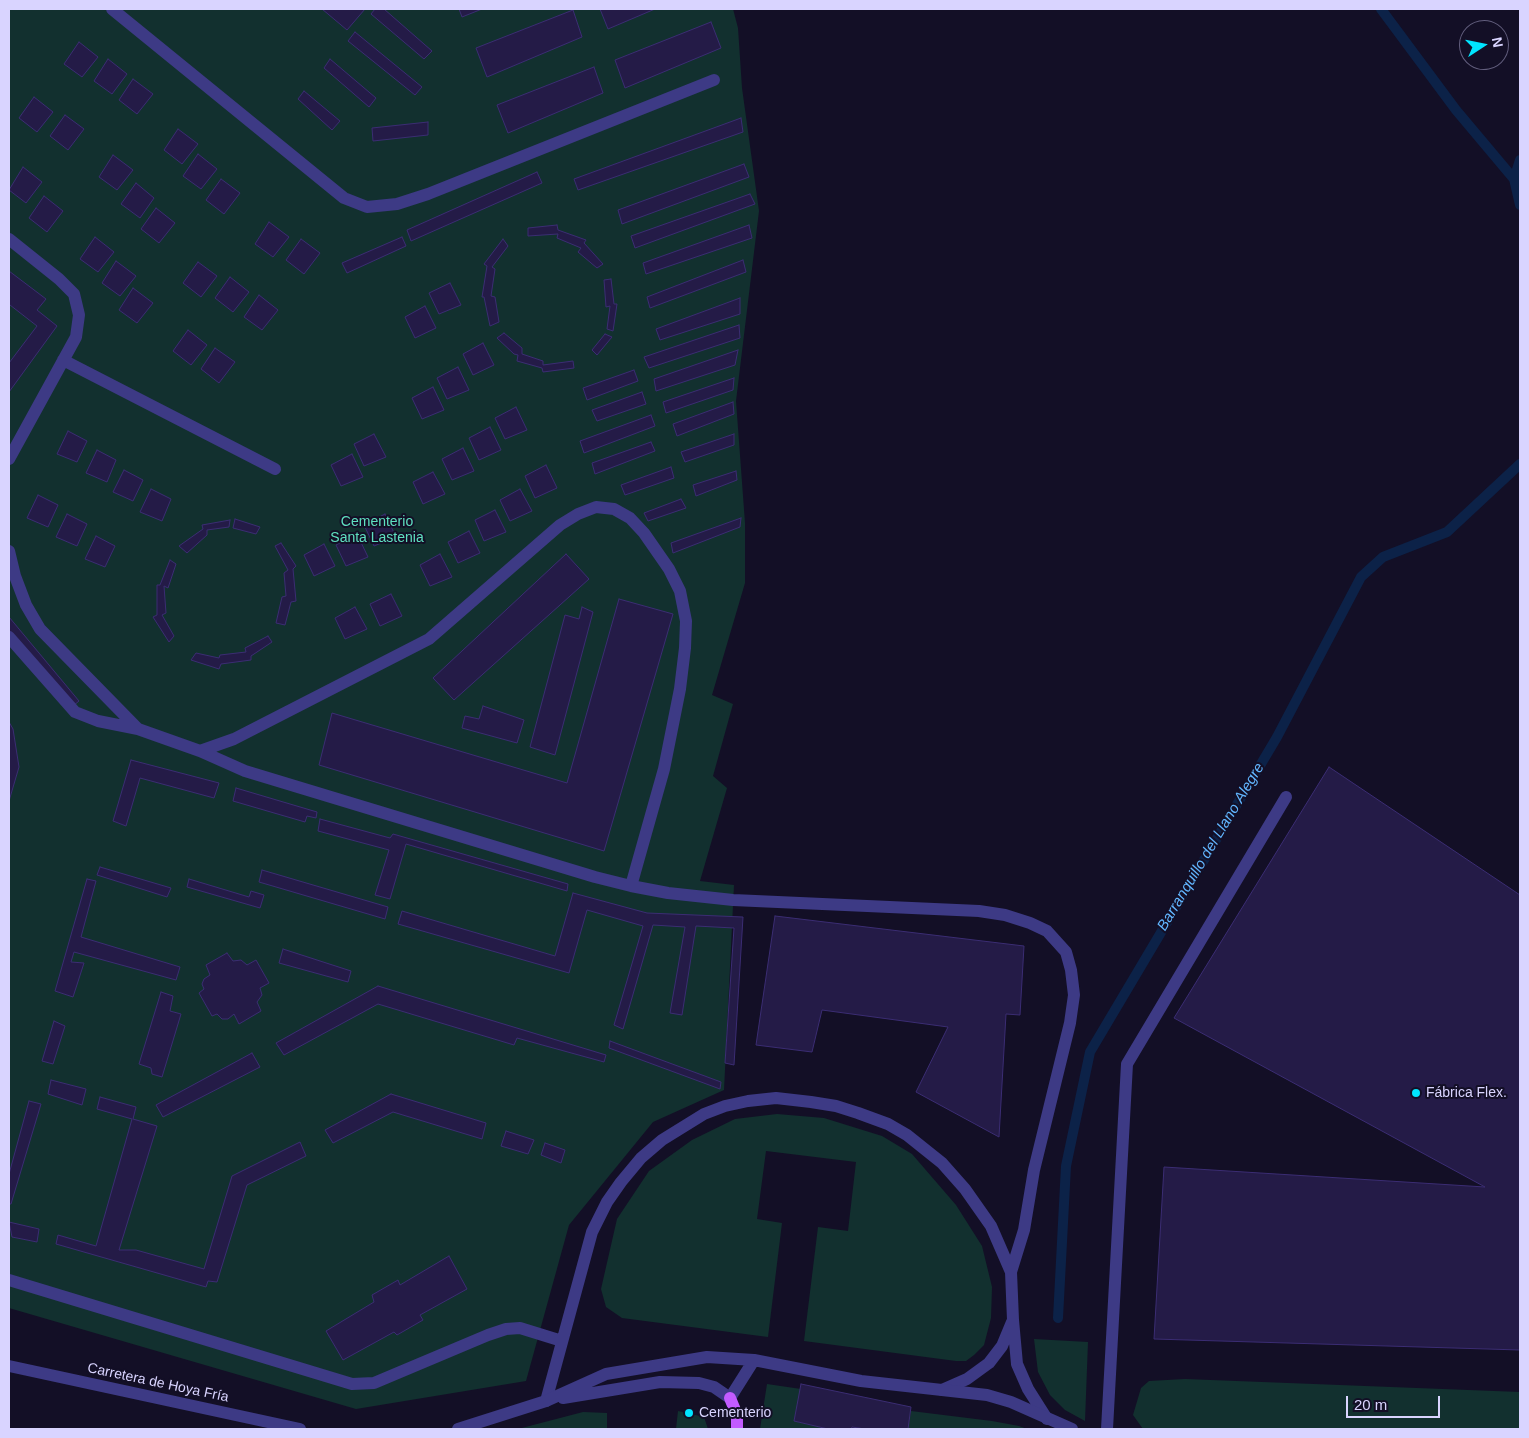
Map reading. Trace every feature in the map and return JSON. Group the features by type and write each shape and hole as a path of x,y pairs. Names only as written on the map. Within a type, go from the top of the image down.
{"main road":[{"path":"730,1398 737,1415 737,1429"}],"street":[{"path":"112,9 344,198 367,206 397,204 428,194 714,80"},
{"path":"9,238 59,279 74,294 79,315 76,337 9,459"},
{"path":"63,360 275,469"},
{"path":"200,750 234,739 429,639 560,525 578,514 596,507 614,509 630,518 644,533 669,569 680,592 686,621 680,689 664,769 631,886"},
{"path":"9,551 15,576 26,605 40,629 138,729"},
{"path":"9,637 75,712 98,721 138,729 200,750 246,771 595,877 668,893 733,900 979,911 1005,915 1047,931 1066,952 1071,970 1074,995 1070,1023 1034,1170 1024,1230 1011,1272 1017,1364 1028,1389 1047,1419"},
{"path":"1108,1429 1127,1064 1286,797"},
{"path":"546,1401 592,1232 607,1202 641,1158 662,1140 704,1114 725,1106 776,1098 811,1102 836,1106 880,1121 907,1135 942,1163 966,1189 991,1226 1011,1272"},
{"path":"9,1280 352,1384 374,1383 506,1329 520,1328 562,1341"},
{"path":"942,1390 967,1379 989,1363 1002,1346 1013,1320"},
{"path":"458,1429 546,1401 606,1374 707,1358 754,1360 861,1381 911,1385 987,1395 1011,1402 1072,1429"},
{"path":"546,1401 660,1382 699,1383 714,1387 730,1398 754,1360"},
{"name":"Carretera de Hoya Fría","path":"9,1366 300,1429"}],"green space":[{"name":"Cementerio Santa Lastenia","path":"9,9 733,9 738,28 742,88 759,211 736,401 745,523 745,583 712,695 733,704 713,776 727,788 700,881 734,885 724,1090 653,1122 569,1225 526,1381 356,1409 9,1308"},
{"path":"777,1114 824,1118 882,1136 912,1154 956,1205 982,1246 992,1287 991,1318 984,1345 974,1355 966,1361 956,1361 804,1341 818,1227 848,1231 856,1162 766,1151 757,1219 782,1223 768,1337 622,1318 606,1307 601,1289 617,1219 649,1171 692,1140 735,1119"},
{"path":"1034,1339 1088,1342 1085,1421 1065,1410 1050,1395 1038,1372"},
{"path":"1185,1379 1520,1392 1520,1429 1143,1429 1133,1415 1141,1388 1149,1381"},
{"path":"767,1384 801,1389 794,1421 828,1429 760,1429"},
{"path":"678,1411 704,1417 708,1429 676,1429"},
{"path":"911,1411 992,1421 1027,1429 908,1429"},
{"path":"583,1412 607,1413 607,1429 518,1429"}],"building":[{"path":"322,9 365,9 347,30"},
{"path":"375,9 384,9 432,51 424,59 371,14"},
{"path":"459,9 482,9 462,17"},
{"path":"600,9 655,9 608,29"},
{"path":"573,10 582,37 487,77 476,48"},
{"path":"711,22 721,48 625,88 615,60"},
{"path":"355,32 422,87 415,95 348,41"},
{"path":"79,42 98,57 82,77 64,64"},
{"path":"108,59 127,74 112,94 94,81"},
{"path":"330,59 376,98 369,107 324,68"},
{"path":"594,67 603,93 508,133 497,105"},
{"path":"133,79 153,94 137,114 119,100"},
{"path":"304,91 340,121 332,130 298,99"},
{"path":"34,97 53,112 37,132 19,118"},
{"path":"65,115 84,129 68,150 50,136"},
{"path":"741,118 743,132 578,190 574,179"},
{"path":"428,122 428,135 373,141 372,128"},
{"path":"178,129 198,144 182,164 164,150"},
{"path":"198,154 217,169 201,189 183,176"},
{"path":"113,155 133,170 117,190 99,177"},
{"path":"744,164 749,177 622,224 618,210"},
{"path":"23,167 42,182 26,203 9,190"},
{"path":"537,172 542,183 411,241 407,230"},
{"path":"221,179 240,193 224,214 206,200"},
{"path":"136,183 154,198 140,218 121,204"},
{"path":"750,194 755,204 635,248 631,236"},
{"path":"44,196 63,211 47,232 29,218"},
{"path":"156,208 175,223 159,243 141,229"},
{"path":"269,222 289,237 273,257 255,244"},
{"path":"557,225 558,230 586,240 584,243 603,264 597,268 578,252 581,248 557,238 558,234 528,236 528,228"},
{"path":"749,225 752,238 646,274 643,263"},
{"path":"95,237 114,252 98,272 80,259"},
{"path":"402,237 406,246 347,273 342,263"},
{"path":"301,239 320,253 304,274 286,260"},
{"path":"503,239 508,246 492,267 495,269 491,296 495,297 499,322 490,326 484,297 482,297 487,266 484,264"},
{"path":"743,260 746,272 650,308 647,297"},
{"path":"116,261 136,276 120,296 102,283"},
{"path":"198,262 217,276 201,297 183,283"},
{"path":"9,271 46,299 37,310 57,326 9,392 9,363 37,326 10,305 9,307"},
{"path":"230,277 249,292 233,312 215,298"},
{"path":"611,279 614,304 617,304 613,331 607,329 610,306 606,307 604,280"},
{"path":"450,283 461,305 439,314 429,293"},
{"path":"133,288 153,303 137,323 119,310"},
{"path":"259,295 278,310 262,330 244,317"},
{"path":"740,298 740,314 660,340 656,329"},
{"path":"425,306 436,328 415,338 405,317"},
{"path":"739,325 740,338 649,368 644,357"},
{"path":"188,330 207,345 191,365 173,351"},
{"path":"504,333 522,348 522,354 543,361 543,365 573,361 574,368 543,372 542,368 517,361 518,355 514,354 497,338"},
{"path":"605,334 612,337 597,355 592,350"},
{"path":"483,343 494,365 473,375 463,354"},
{"path":"215,348 235,362 219,383 201,369"},
{"path":"738,350 735,365 656,391 654,379"},
{"path":"458,367 469,390 447,399 437,378"},
{"path":"634,370 638,381 587,400 583,388"},
{"path":"734,378 733,390 666,413 663,402"},
{"path":"433,387 444,410 422,419 412,398"},
{"path":"642,392 646,404 597,421 592,410"},
{"path":"733,402 734,414 677,436 673,424"},
{"path":"516,407 527,430 505,439 495,418"},
{"path":"651,415 655,426 584,453 580,441"},
{"path":"490,427 501,450 479,460 469,438"},
{"path":"68,431 87,441 77,462 57,454"},
{"path":"374,434 386,457 364,466 354,444"},
{"path":"734,434 734,445 685,462 681,452"},
{"path":"651,442 655,451 595,474 592,463"},
{"path":"463,448 474,471 452,480 442,459"},
{"path":"97,450 116,460 107,482 86,473"},
{"path":"352,454 363,477 341,486 331,465"},
{"path":"546,465 557,488 535,498 525,476"},
{"path":"671,467 674,478 625,495 621,485"},
{"path":"124,470 143,480 133,501 113,492"},
{"path":"736,471 737,480 696,496 693,485"},
{"path":"433,472 445,494 423,504 413,482"},
{"path":"151,489 171,499 162,521 140,512"},
{"path":"520,489 532,511 510,521 500,500"},
{"path":"38,495 58,505 48,527 27,518"},
{"path":"681,499 686,508 648,521 644,513"},
{"path":"495,510 506,532 484,541 475,520"},
{"path":"67,514 87,524 77,546 56,537"},
{"path":"385,514 396,537 374,546 364,525"},
{"path":"741,518 740,527 673,553 671,543"},
{"path":"235,519 260,527 256,534 233,528"},
{"path":"230,520 229,527 207,530 207,535 187,553 179,546 203,529 202,525"},
{"path":"469,531 480,553 458,563 448,542"},
{"path":"357,534 368,557 346,566 336,545"},
{"path":"96,536 115,546 105,567 85,559"},
{"path":"281,543 296,566 293,569 296,601 291,602 285,625 276,623 282,597 286,596 284,573 288,570 275,546"},
{"path":"324,544 335,566 314,576 304,555"},
{"path":"440,554 452,577 430,586 420,565"},
{"path":"566,554 589,579 454,700 433,678"},
{"path":"170,560 176,564 168,588 164,586 166,613 162,615 174,636 169,642 153,617 157,615 157,585 160,585"},
{"path":"391,594 402,616 380,626 370,604"},
{"path":"619,599 673,614 604,851 319,765 332,713 567,783"},
{"path":"355,607 367,629 345,639 335,618"},
{"path":"582,607 593,612 555,755 530,747 565,615 579,619"},
{"path":"9,617 79,701 73,706 9,630"},
{"path":"268,636 272,642 251,656 251,660 221,664 219,669 191,660 196,653 219,658 220,655 246,652 245,648"},
{"path":"483,706 524,720 517,743 462,728 465,716 479,719"},
{"path":"9,722 13,729 19,767 9,801"},
{"path":"131,760 219,783 214,798 140,778 126,826 113,821"},
{"name":"Fábrica Flex.","path":"1329,767 1520,895 1520,1350 1154,1339 1164,1167 1485,1187 1174,1018"},
{"path":"236,788 317,812 316,818 307,816 305,822 233,801"},
{"path":"320,819 390,838 393,834 568,884 567,891 406,844 390,899 375,895 389,850 318,831"},
{"path":"100,867 171,888 167,897 97,875"},
{"path":"262,870 388,907 385,919 259,882"},
{"path":"87,879 96,881 81,937 180,967 176,980 74,952 71,962 84,963 73,997 55,991"},
{"path":"189,879 249,897 251,891 264,895 260,908 187,887"},
{"path":"573,893 647,913 743,917 734,1065 725,1063 734,928 696,926 682,1015 670,1013 685,927 653,925 623,1029 614,1025 643,926 587,910 569,973 398,924 402,911 555,956"},
{"path":"775,916 1024,946 1020,1015 1006,1014 999,1137 916,1092 948,1027 822,1010 812,1052 756,1045"},
{"path":"283,949 351,971 348,982 279,963"},
{"path":"227,953 233,961 241,960 247,965 256,960 269,983 260,988 262,995 257,1002 261,1011 239,1024 234,1014 228,1019 222,1019 217,1014 212,1016 199,993 204,989 202,984 204,979 210,975 206,965"},
{"path":"378,986 606,1055 604,1062 517,1038 514,1045 378,1004 284,1055 276,1043"},
{"path":"161,992 173,996 170,1011 181,1014 162,1077 152,1074 151,1068 139,1064"},
{"path":"54,1021 65,1026 53,1064 42,1061"},
{"path":"610,1041 721,1082 720,1089 609,1048"},
{"path":"252,1053 260,1067 163,1117 156,1105"},
{"path":"51,1080 86,1089 82,1105 48,1094"},
{"path":"391,1094 486,1123 482,1139 393,1112 333,1143 325,1130"},
{"path":"100,1097 136,1107 133,1119 157,1126 119,1250 136,1250 204,1269 232,1176 300,1142 306,1156 247,1185 217,1282 208,1281 206,1287 56,1244 58,1235 96,1246 132,1119 97,1109"},
{"path":"29,1101 41,1104 11,1204 9,1204 9,1174"},
{"path":"506,1131 534,1140 528,1154 501,1146"},
{"path":"545,1143 565,1150 561,1163 541,1155"},
{"path":"9,1222 39,1229 37,1242 12,1237"},
{"path":"449,1256 467,1289 420,1315 423,1320 397,1335 394,1332 343,1360 326,1331 374,1302 372,1295 398,1280 400,1285"},
{"path":"801,1384 911,1407 908,1429 865,1429 852,1427 851,1429 828,1429 794,1421"}],"waterway":[{"name":"Barranquillo del Llano Alegre","path":"1381,9 1456,110 1514,179 1520,205"},
{"path":"1514,179 1520,160"},
{"name":"Barranquillo del Llano Alegre","path":"1058,1318 1066,1166 1090,1052 1277,737 1361,577 1383,557 1447,532 1520,464"}],"place":[{"name":"Fábrica Flex.","path":"1416,1093"},
{"name":"Cementerio","path":"689,1413"}]}
